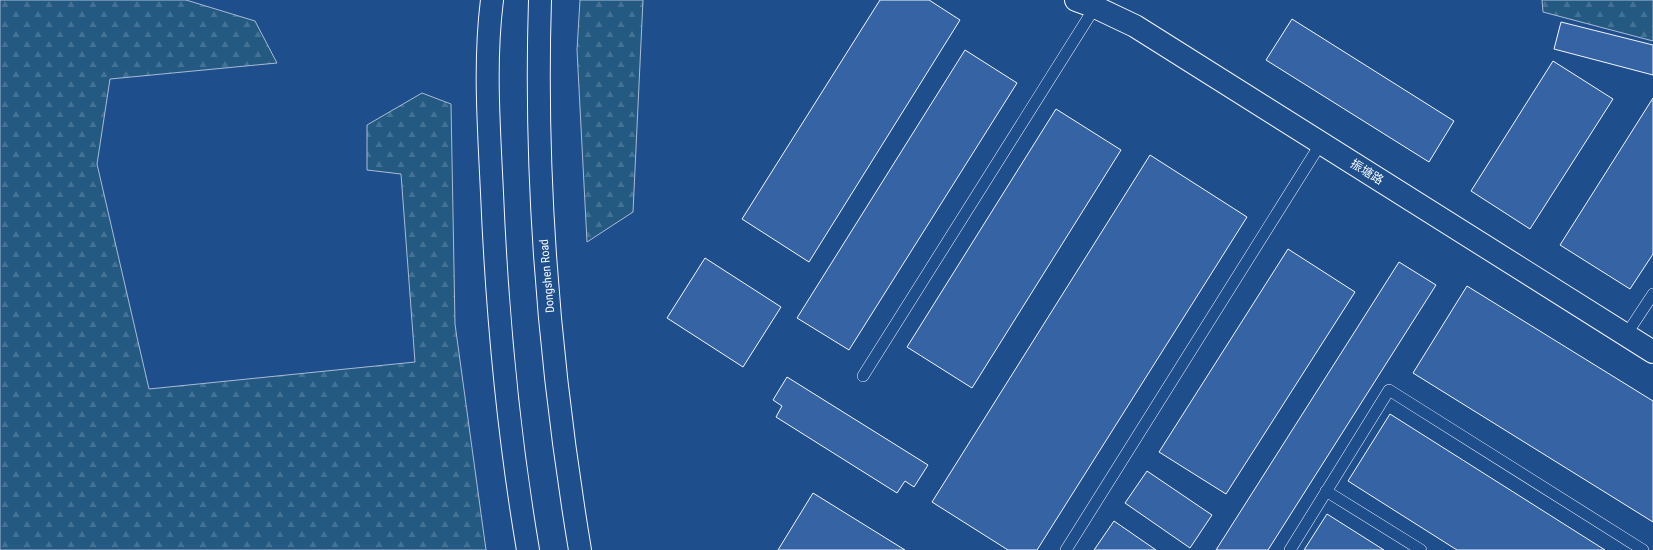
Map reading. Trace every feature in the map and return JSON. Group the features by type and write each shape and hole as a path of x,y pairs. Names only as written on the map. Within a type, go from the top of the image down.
{"main road":[{"path":"492,0 489,26 489,99 494,244 507,389 528,550"},
{"name":"Dongshen Road","path":"540,0 539,120 544,242 558,387 580,550"},
{"name":"振塘路","path":"1086,3 1135,26 1653,352"}],"lane":[{"path":"863,376 1086,3"},
{"path":"1066,550 1321,143"},
{"path":"1626,335 1653,294"},
{"path":"1290,550 1390,390 1643,550"},
{"path":"1326,491 1421,550"}],"green space":[{"path":"0,0 186,0 255,21 277,63 110,79 97,164 149,389 415,362 401,174 367,170 367,125 422,93 451,104 455,324 486,550 0,550"},
{"path":"580,0 643,0 633,212 587,242 577,50"},
{"path":"1542,0 1653,0 1653,41 1543,12"}],"building":[{"path":"880,0 929,0 960,20 809,262 742,219"},
{"path":"1292,19 1454,121 1429,162 1266,60"},
{"path":"1561,22 1653,45 1653,75 1554,49"},
{"path":"965,50 1017,83 849,350 797,318"},
{"path":"1553,61 1613,99 1530,229 1471,191"},
{"path":"1653,98 1653,254 1630,289 1560,245"},
{"path":"1056,109 1121,150 972,388 907,347"},
{"path":"1150,155 1247,217 1037,550 1008,550 932,502"},
{"path":"1288,249 1355,292 1226,494 1159,452"},
{"path":"705,258 781,307 743,367 667,318"},
{"path":"1399,262 1436,285 1268,550 1216,550"},
{"path":"1467,286 1653,401 1653,522 1413,373"},
{"path":"787,377 928,465 914,487 905,481 897,493 776,417 782,406 773,400"},
{"path":"1390,414 1605,550 1457,550 1348,481"},
{"path":"1147,471 1212,515 1190,548 1125,503"},
{"path":"813,493 905,550 778,550"},
{"path":"1327,514 1384,550 1304,550"},
{"path":"1114,521 1156,550 1094,550"}]}
